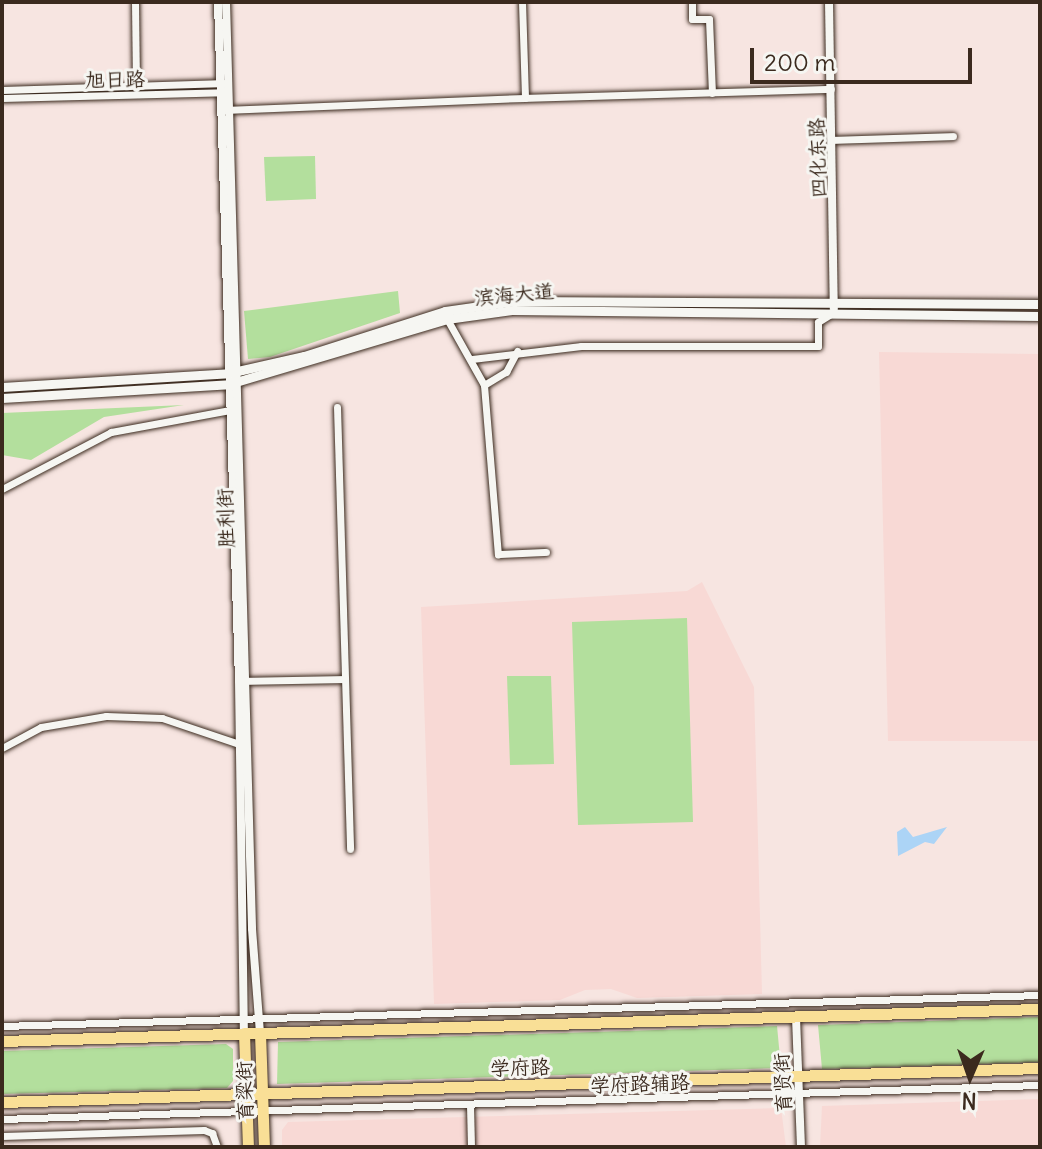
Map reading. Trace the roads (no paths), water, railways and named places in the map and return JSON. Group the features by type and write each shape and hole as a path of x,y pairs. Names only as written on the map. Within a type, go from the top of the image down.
{"highway":[{"name":"学府路","path":"2,1041 245,1027 260,1033 1040,1009"},
{"name":"育梁街","path":"245,1027 248,1147"},
{"name":"育梁街","path":"260,1033 264,1147"},
{"name":"学府路","path":"2,1102 1040,1068"}],"main road":[{"name":"滨海大道","path":"2,387 232,372 304,356 445,311 504,303 834,308 1040,316"},
{"name":"滨海大道","path":"2,398 233,384 447,319 546,308 1040,304"}],"street":[{"path":"135,2 136,90"},
{"name":"胜利街","path":"218,2 226,110 244,745 260,1033"},
{"name":"胜利街","path":"224,88 226,2"},
{"path":"522,2 525,98"},
{"path":"692,2 692,19 709,19 712,93"},
{"name":"四化东路","path":"829,2 834,308"},
{"name":"旭日路","path":"2,90 224,88"},
{"path":"226,110 831,89"},
{"name":"旭日路","path":"2,98 136,90"},
{"path":"833,140 953,136"},
{"path":"472,359 517,351 818,346 818,322 834,308"},
{"path":"447,319 484,385 498,554 546,552"},
{"path":"484,385 506,372 517,351"},
{"name":"胜利街","path":"233,384 230,410 242,681"},
{"path":"337,407 350,849"},
{"path":"2,489 111,432 230,410"},
{"path":"242,681 343,679"},
{"path":"2,748 41,727 106,716 162,718 244,745"},
{"name":"胜利街","path":"244,745 245,1027"},
{"path":"2,1026 245,1027 257,1020 1040,995"},
{"name":"育贤街","path":"796,1017 801,1147"},
{"name":"学府路辅路","path":"2,1119 1040,1085"},
{"path":"470,1105 471,1147"},
{"path":"2,1136 204,1130 212,1133 217,1147"}],"water":[{"path":"905,827 913,837 947,827 934,844 925,842 898,856 897,832"}]}
